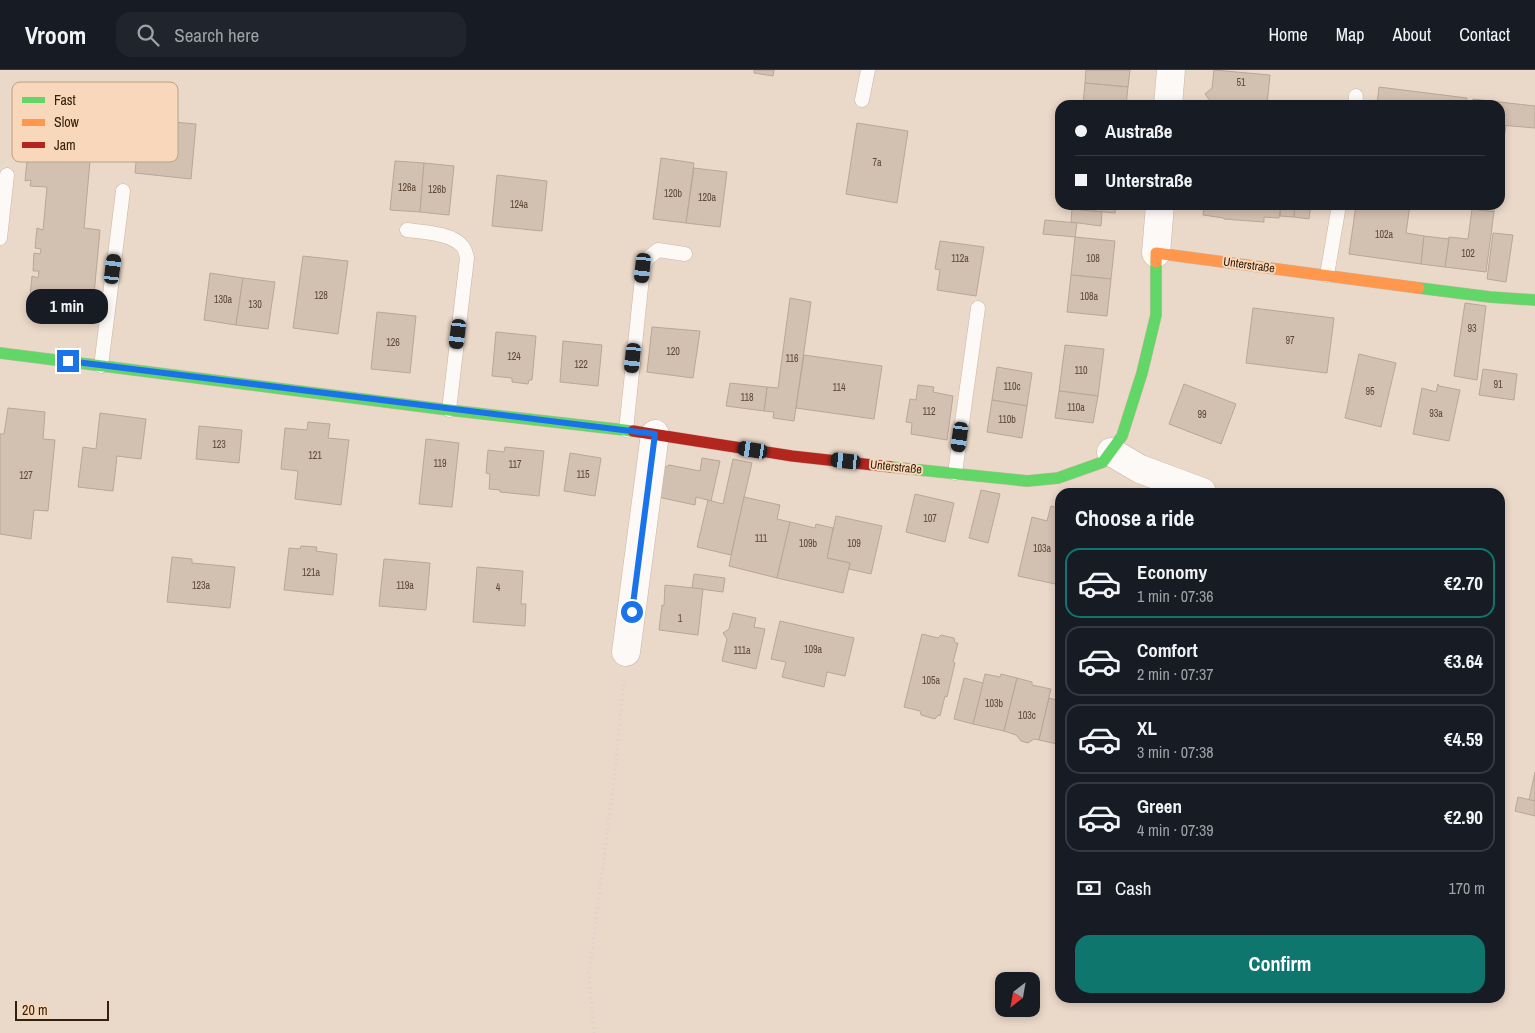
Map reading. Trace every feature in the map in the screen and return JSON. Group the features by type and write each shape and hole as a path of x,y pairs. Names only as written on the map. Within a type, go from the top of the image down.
{"street":[{"path":"1168,100 1171,70"},
{"path":"1156,253 1160,210"},
{"name":"Unterstraße","path":"0,353 449,410 626,430 792,456 1027,481 1058,478 1103,462 1122,436 1142,373 1156,315 1156,253 1490,297 1535,300"},
{"path":"626,652 655,434"},
{"path":"1111,452 1140,469 1191,488"}],"lane":[{"path":"862,100 868,70"},
{"path":"0,238 7,175"},
{"path":"101,366 123,191"},
{"path":"1327,276 1337,210"},
{"path":"407,230 440,235 456,240 464,247 467,258 449,410"},
{"path":"626,430 643,268 648,259 658,250 685,254"},
{"path":"955,473 978,308"}],"path":[{"path":"594,1033 589,974 616,763 626,652"}],"building":[{"path":"754,70 774,70 773,76 754,73"},
{"path":"1086,70 1130,70 1128,87 1085,83"},
{"path":"1214,70 1270,75 1268,100 1210,100 1205,94 1212,88"},
{"path":"1085,83 1128,87 1127,100 1083,100"},
{"path":"1379,87 1467,98 1467,100 1378,100"},
{"path":"1505,103 1535,106 1535,128 1505,125"},
{"path":"178,122 196,124 191,179 135,173 136,162 178,162"},
{"path":"857,123 908,131 897,203 846,194"},
{"path":"661,158 694,163 686,223 653,219"},
{"path":"395,161 424,163 420,212 390,210"},
{"path":"27,162 90,162 84,228 100,230 93,305 36,300 36,296 30,296 32,276 38,278 39,271 33,271 34,253 40,254 41,249 35,248 37,228 43,230 47,187 30,186 31,180 25,181"},
{"path":"424,163 454,166 449,215 420,212"},
{"path":"694,168 727,172 720,227 686,223"},
{"path":"497,175 547,181 542,231 492,226"},
{"path":"1072,210 1102,212 1101,226 1071,222"},
{"path":"1083,210 1115,210 1115,213"},
{"path":"1204,210 1280,210 1279,218 1264,217 1264,222 1224,219 1203,215"},
{"path":"1281,210 1295,210 1294,217 1280,216"},
{"path":"1295,210 1310,210 1309,219 1294,217"},
{"path":"1355,210 1409,210 1406,233 1424,236 1421,264 1349,254"},
{"path":"1472,210 1494,212 1486,272 1445,267 1449,237 1468,239"},
{"path":"1476,210 1494,210 1494,212"},
{"path":"1045,220 1077,223 1075,237 1043,234"},
{"path":"1493,233 1513,235 1506,282 1487,279"},
{"path":"1424,236 1449,239 1445,267 1421,264"},
{"path":"1075,237 1115,241 1111,279 1071,275"},
{"path":"940,241 984,247 976,296 937,290 940,270 935,269"},
{"path":"303,256 348,261 338,334 293,328"},
{"path":"210,273 243,278 236,325 204,320"},
{"path":"1071,275 1111,279 1107,316 1067,312"},
{"path":"243,278 275,282 268,329 236,325"},
{"path":"790,298 811,302 794,421 773,418 774,412 764,411 767,387 778,388"},
{"path":"1465,303 1486,306 1477,380 1454,376"},
{"path":"1253,308 1334,318 1327,373 1246,363"},
{"path":"377,312 416,316 410,373 371,369"},
{"path":"652,327 700,331 693,378 647,372"},
{"path":"496,332 536,336 532,380 529,380 528,384 512,382 512,378 492,376"},
{"path":"563,341 602,345 598,386 560,382"},
{"path":"1065,345 1104,349 1098,396 1059,391"},
{"path":"1359,354 1396,363 1381,427 1345,418"},
{"path":"804,355 882,366 874,419 796,408"},
{"path":"997,367 1032,373 1027,406 992,400"},
{"path":"1483,369 1517,374 1514,400 1479,395"},
{"path":"730,383 767,387 764,411 726,406"},
{"path":"1184,384 1236,404 1221,444 1169,424"},
{"path":"1438,384 1439,386 1460,390 1449,441 1413,434 1422,388 1436,392"},
{"path":"918,385 934,387 933,392 953,396 947,440 911,434 912,423 906,422 910,399 916,400"},
{"path":"1059,391 1098,396 1093,423 1055,418"},
{"path":"992,400 1027,406 1022,438 987,432"},
{"path":"8,408 45,412 43,439 55,440 48,511 34,510 31,539 0,534 0,434 4,434"},
{"path":"100,413 146,419 141,459 117,456 113,491 78,487 83,447 96,449"},
{"path":"308,422 330,424 328,438 349,440 341,505 295,499 298,471 281,469 285,428 307,430"},
{"path":"199,426 242,430 239,463 196,459"},
{"path":"426,439 459,443 452,507 419,504"},
{"path":"505,447 544,451 539,496 489,489 490,474 486,473 488,450 504,452"},
{"path":"570,453 601,458 595,496 564,491"},
{"path":"702,458 720,461 711,501 696,497 695,505 658,497 661,470 669,465 700,471"},
{"path":"733,459 752,463 731,555 697,547 708,500 723,504"},
{"path":"981,490 1000,494 988,543 969,538"},
{"path":"915,494 954,503 945,542 906,532"},
{"path":"744,497 780,505 777,519 790,522 777,578 729,566"},
{"path":"1051,506 1055,507 1055,584 1018,576 1032,517 1047,521"},
{"path":"836,516 882,526 871,574 849,569 850,563 827,558"},
{"path":"790,522 815,528 816,524 833,528 827,558 850,563 843,593 777,578"},
{"path":"301,546 317,547 316,551 337,554 333,595 284,590 289,548 300,549"},
{"path":"172,557 192,559 192,563 235,567 230,608 167,602"},
{"path":"384,559 430,563 426,610 379,606"},
{"path":"477,567 523,571 521,604 526,604 525,626 473,622"},
{"path":"694,574 725,578 723,592 692,588"},
{"path":"665,585 703,589 698,635 659,630 662,605 664,606"},
{"path":"733,613 756,618 754,627 765,629 756,669 722,661 727,639 723,633 729,629"},
{"path":"780,621 854,638 845,676 827,672 824,687 782,677 786,662 771,659"},
{"path":"922,634 938,638 941,635 954,638 955,643 958,643 947,697 945,696 940,716 938,715 935,719 921,715 920,711 904,707"},
{"path":"985,674 1000,677 1001,674 1017,678 1004,731 973,724"},
{"path":"964,678 983,683 973,724 954,719"},
{"path":"1017,678 1032,682 1032,685 1051,689 1039,740 1034,739 1028,743 1021,741 1016,735 1004,731"},
{"path":"1049,698 1055,700 1055,744 1039,740"},
{"path":"1535,772 1535,801 1529,800"},
{"path":"1518,797 1535,801 1535,816 1515,811"}],"traffic: fast":[{"path":"891,467 1027,481 1058,478 1103,462 1122,436 1142,373 1156,315 1156,262"},
{"path":"1419,288 1490,297 1535,300"},
{"path":"0,353 449,410 633,431"}],"traffic: slow":[{"path":"1156,262 1156,253 1419,288"}],"traffic: jam":[{"path":"633,431 792,456 891,467"}],"route":[{"path":"68,361 449,410 655,434 632,612"}]}
